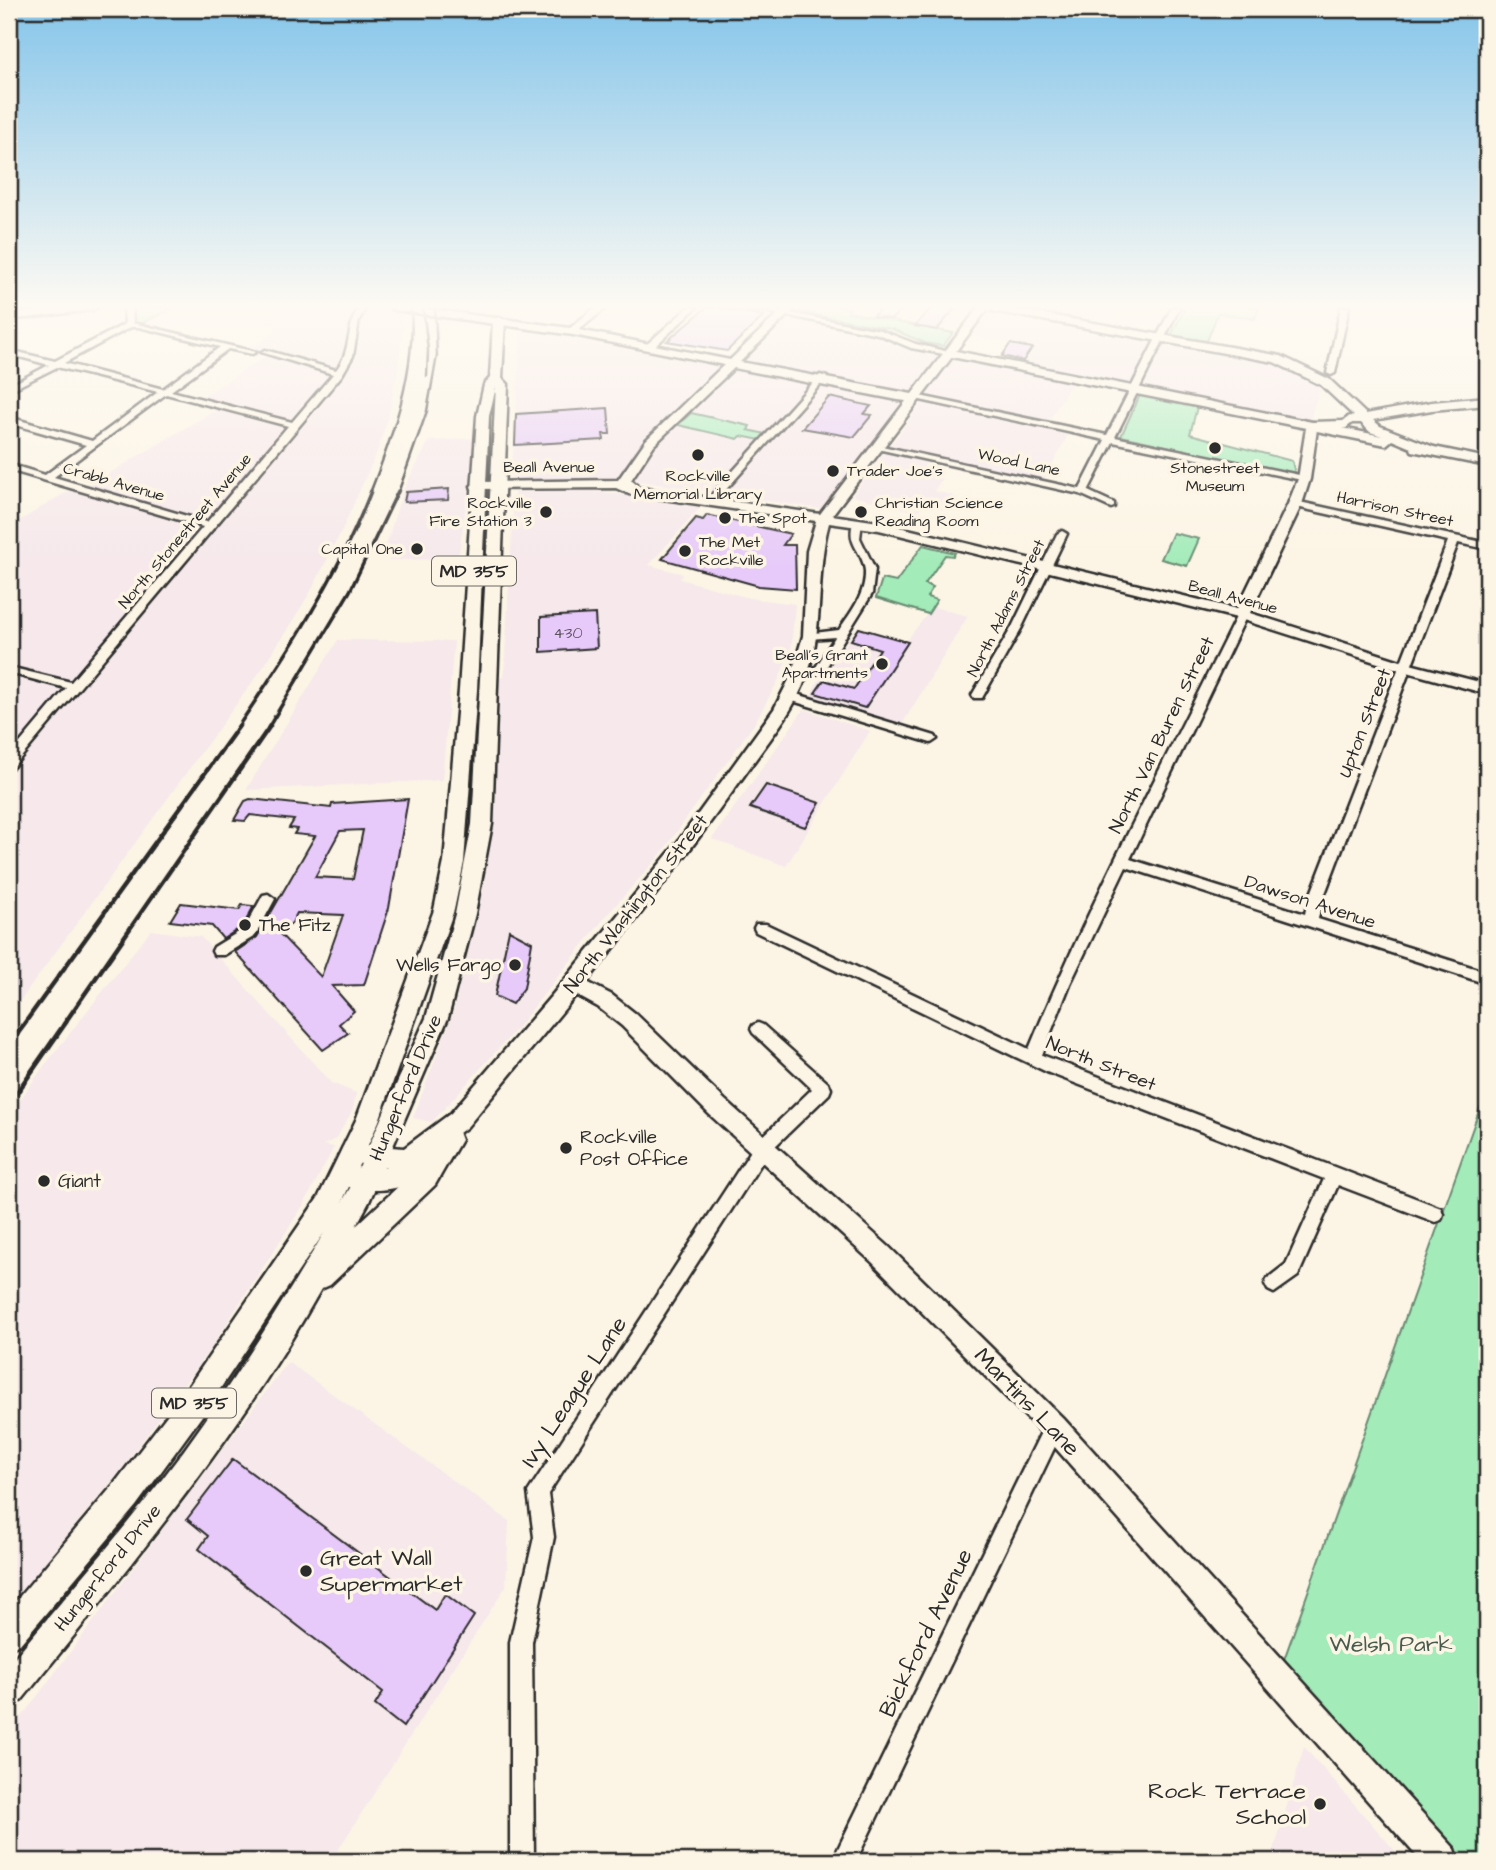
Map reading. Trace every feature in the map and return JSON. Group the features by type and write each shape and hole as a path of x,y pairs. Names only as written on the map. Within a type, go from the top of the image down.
{"main road":[{"name":"Hungerford Drive","path":"9,1633 125,1495 194,1403 327,1206 358,1167 367,1121 444,910 454,862 468,690 477,486 483,416 488,394"},
{"name":"Hungerford Drive","path":"9,1689 137,1534 213,1434 306,1289 358,1167 437,1018 465,914 478,849 483,799 501,394"},
{"path":"1327,394 1339,410 1356,420 1388,436 1429,450"},
{"path":"1340,394 1356,420 1388,442"},
{"path":"1356,420 1432,405 1487,401"},
{"path":"1312,426 1487,462"},
{"path":"461,767 467,771 467,793 483,799"},
{"path":"460,811 468,816 467,833 478,849"},
{"path":"306,1289 426,1177 454,1130"}],"street":[{"path":"47,478 160,394"},
{"path":"177,394 295,425"},
{"name":"North Stonestreet Avenue","path":"9,764 321,394"},
{"path":"621,485 647,446 699,394"},
{"path":"712,499 808,394"},
{"path":"897,394 1304,479"},
{"name":"North Washington Street","path":"358,1167 405,1175 423,1165 703,821 790,696 799,676 810,636 814,551 824,517 918,394"},
{"path":"1083,492 1133,394"},
{"path":"1152,394 1312,426 1339,425 1356,420"},
{"path":"1252,414 1319,422 1356,420"},
{"path":"9,420 93,444"},
{"name":"North Van Buren Street","path":"1032,1057 1063,984 1295,504 1304,479 1312,426"},
{"name":"Wood Lane","path":"877,448 1083,492 1111,505"},
{"name":"Crabb Avenue","path":"9,467 210,526"},
{"name":"Beall Avenue","path":"477,486 565,483 621,485 629,490 712,499 804,517 859,522 867,527 950,548 967,548 1242,615 1405,667 1487,689"},
{"name":"Harrison Street","path":"1295,504 1487,546"},
{"path":"799,676 820,669 867,594 870,569 855,538 859,522"},
{"name":"North Adams Street","path":"978,695 1062,534"},
{"name":"Upton Street","path":"1311,922 1314,904 1454,539"},
{"path":"810,636 843,633"},
{"path":"9,670 75,687"},
{"path":"790,696 931,739"},
{"name":"Dawson Avenue","path":"1122,862 1487,978"},
{"path":"219,951 250,932 268,900"},
{"name":"North Street","path":"761,928 1067,1073 1435,1214"},
{"name":"Martins Lane","path":"573,984 605,1001 629,1020 762,1148 880,1254 1054,1427 1443,1861"},
{"name":"Ivy League Lane","path":"522,1861 521,1642 544,1537 538,1492 762,1148 823,1088 758,1029"},
{"path":"1274,1284 1292,1270 1334,1176"},
{"name":"Bickford Avenue","path":"844,1861 1054,1427"}],"shaded area":[{"path":"206,394 393,394 377,452 310,593 264,666 9,1016 9,527 75,487 83,489 220,407 197,400"},
{"path":"517,394 1066,394 1047,424 1071,430 1042,484 929,459 919,473 942,479 934,491 953,495 944,510 923,505 917,512 852,496 918,408 902,406 820,509 638,481 608,479 511,482"},
{"path":"1163,394 1319,394 1310,420"},
{"path":"476,438 458,559 389,560 383,555 403,490 429,441"},
{"path":"582,490 701,507 649,565 683,574 680,579 749,598 795,604 791,649 778,681 754,724 661,854 606,916 518,1027 432,1122 413,1118 453,1013 485,880 499,678 504,677 514,492"},
{"path":"933,607 968,616 901,726 810,698 815,686 858,627 906,641"},
{"path":"338,640 454,641 442,780 246,790"},
{"path":"804,709 870,731 786,866 712,839"},
{"path":"151,930 201,937 331,1083 356,1093 353,1109 336,1139 323,1145 334,1147 304,1204 210,1349 120,1471 9,1605 9,1116 41,1070"},
{"path":"288,1362 509,1521 506,1586 331,1861 9,1861 9,1734"},
{"name":"Rock Terrace School","path":"1304,1747 1404,1861 1271,1861"}],"green space":[{"path":"1140,395 1197,407 1190,434 1292,461 1295,474 1121,436"},
{"path":"691,413 750,426 748,430 766,434 760,440 741,436 738,439 678,425"},
{"path":"1173,533 1199,539 1187,566 1161,559"},
{"path":"923,545 955,553 953,556 945,555 925,584 933,587 927,597 937,600 928,614 876,598 882,579 896,582"},
{"name":"Welsh Park","path":"1487,1088 1487,1861 1459,1861 1281,1668"}],"building":[{"path":"829,397 871,406 864,414 872,415 854,437 802,428"},
{"path":"608,408 610,434 603,434 604,440 515,445 516,414"},
{"path":"449,489 448,500 404,502 406,492"},
{"name":"The Met Rockville","path":"707,515 791,534 783,545 795,545 796,589 759,586 662,559 696,518 703,520"},
{"path":"595,614 597,648 541,652 541,617"},
{"name":"Beall's Grant Apartments","path":"859,628 908,642 865,708 815,693 824,680 854,689 880,649 851,640"},
{"path":"766,785 820,803 805,827 750,808"},
{"name":"The Fitz","path":"250,799 331,808 332,804 408,799 389,908 364,985 332,986 354,1011 339,1024 348,1033 323,1050 235,952 257,937 315,836 294,834 297,829 289,828 294,820 250,815 245,821 234,820 245,801","holes":["363,830 353,879 315,877 340,831","297,913 343,915 321,977 278,932 292,923"]},
{"path":"181,903 239,910 242,905 254,906 243,926 223,939 212,926 170,921"},
{"name":"Wells Fargo","path":"509,930 532,942 524,988 512,1004 495,996"},
{"name":"Great Wall Supermarket","path":"233,1459 435,1610 445,1594 474,1616 403,1727 375,1705 383,1692 199,1549 208,1536 187,1519"}],"railway":[{"path":"370,493 403,394"},
{"path":"398,493 427,411 430,394"},
{"path":"237,728 328,584 371,491"},
{"path":"268,728 350,591 398,491"},
{"path":"24,1024 239,726"},
{"path":"64,1024 270,726"},
{"path":"9,1045 26,1022"},
{"path":"9,1104 66,1022"}],"place":[{"name":"Stonestreet Museum","path":"1215,448"},
{"name":"Rockville Memorial Library","path":"698,455"},
{"name":"Trader Joe's","path":"833,471"},
{"name":"Rockville Fire Station 3","path":"546,512"},
{"name":"Christian Science Reading Room","path":"861,512"},
{"name":"The Spot","path":"725,518"},
{"name":"Capital One","path":"417,549"},
{"name":"The Met Rockville","path":"685,551"},
{"name":"Beall's Grant Apartments","path":"882,664"},
{"name":"The Fitz","path":"245,925"},
{"name":"Wells Fargo","path":"515,965"},
{"name":"Rockville Post Office","path":"566,1148"},
{"name":"Giant","path":"44,1181"},
{"name":"Great Wall Supermarket","path":"306,1571"},
{"name":"Rock Terrace School","path":"1320,1804"}]}
